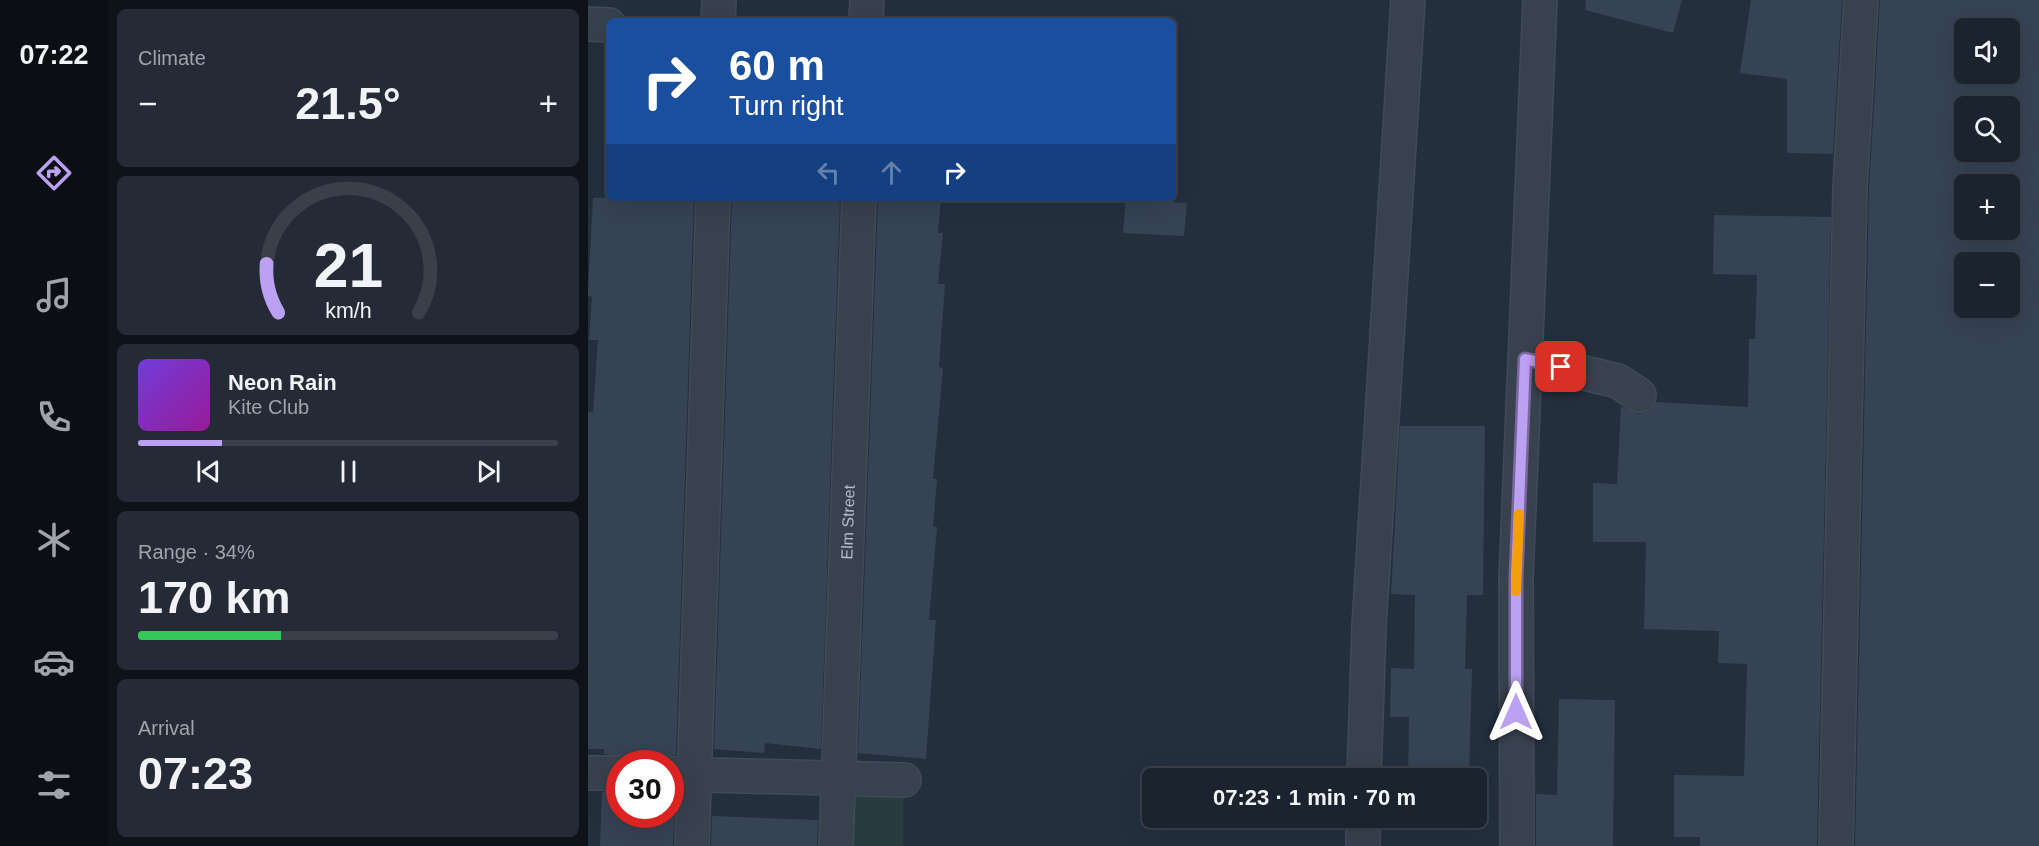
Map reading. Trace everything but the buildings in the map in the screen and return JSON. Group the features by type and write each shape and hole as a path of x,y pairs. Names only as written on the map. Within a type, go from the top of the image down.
{"street":[{"path":"718,18 719,0"},
{"path":"866,18 867,0"},
{"path":"1364,768 1368,626 1408,0"},
{"path":"1517,846 1516,578 1540,0"},
{"path":"1836,846 1850,188 1861,0"},
{"path":"588,24 606,25"},
{"path":"683,750 712,201"},
{"name":"Elm Street","path":"836,846 859,201"},
{"path":"1525,359 1618,381 1639,395"},
{"path":"588,773 606,773"},
{"path":"684,774 904,780"},
{"path":"684,788 692,846"},
{"path":"1363,828 1363,846"}],"green space":[{"path":"848,790 903,792 903,846 846,846"}],"slow traffic":[{"path":"1516,591 1519,514"}],"route":[{"path":"1516,712 1516,578 1525,359 1561,367"}]}
